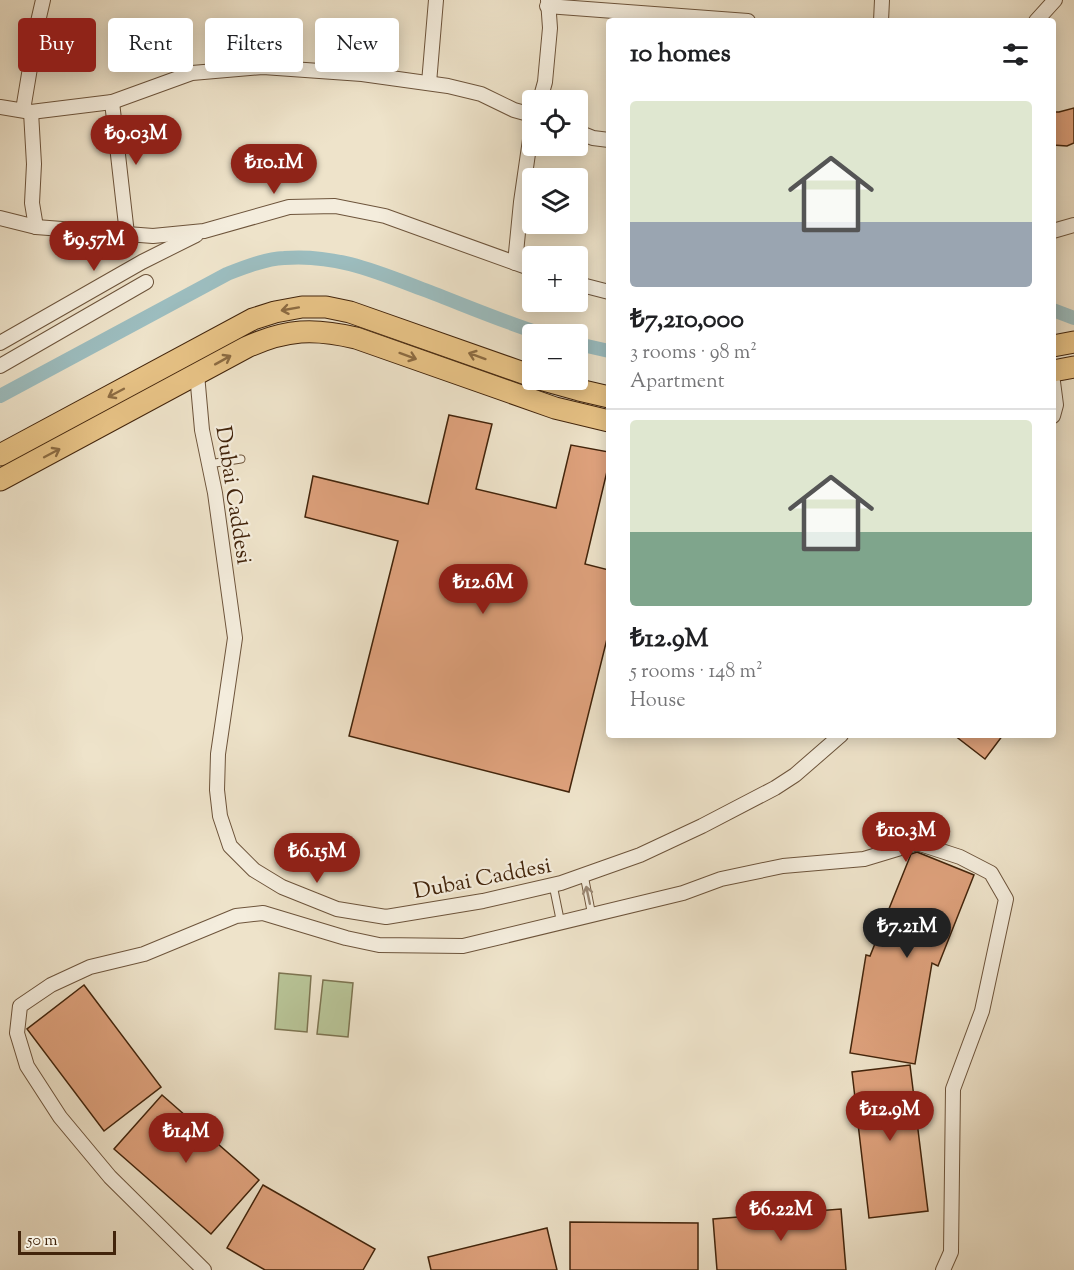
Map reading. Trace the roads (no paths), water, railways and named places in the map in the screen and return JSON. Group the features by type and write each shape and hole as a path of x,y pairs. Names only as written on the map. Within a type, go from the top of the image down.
{"main road":[{"path":"0,455 253,319 274,312 302,307 326,308 375,319 522,372"},
{"path":"0,480 267,338 303,330 320,331 372,343 555,408 606,420"},
{"path":"1056,345 1074,342"},
{"path":"1056,370 1074,367"},
{"path":"579,390 606,395"}],"street":[{"path":"36,227 32,203 34,165 27,111 37,26 43,0"},
{"path":"429,83 436,0"},
{"path":"881,18 882,0"},
{"path":"1039,18 1055,0"},
{"path":"543,90 550,28 548,3 709,18"},
{"path":"0,107 27,111 112,102 192,73 263,67 362,74 429,83 481,94 522,112"},
{"path":"112,102 127,234"},
{"path":"588,136 606,140"},
{"path":"515,263 528,156"},
{"path":"0,218 36,227 153,236 204,231 288,207 335,206 385,216 522,265"},
{"path":"1056,230 1074,225"},
{"path":"0,343 142,262 204,231"},
{"path":"0,366 146,282"},
{"path":"588,287 606,291"},
{"name":"Dubai Caddesi","path":"197,374 202,430 235,638 218,754 217,790 220,816 230,846 254,870 282,887 337,909 386,917 483,901 553,885 640,855 702,826 775,788 795,775 838,738"},
{"path":"204,1270 110,1177 60,1117 27,1066 17,1033 20,1006 51,985 90,967 144,954 236,916 263,913 368,943 430,947 463,946 683,893 721,879 783,866 864,859 917,843 960,857 990,873 1006,898 982,1011 953,1089 951,1252 943,1270"}],"lane":[{"path":"209,464 241,459"},
{"path":"584,875 592,916"},
{"path":"553,885 561,924"}],"waterway":[{"path":"0,396 227,274 277,259 303,257 354,265 522,327"},
{"path":"1056,311 1074,318"},
{"path":"588,346 606,350"}]}
